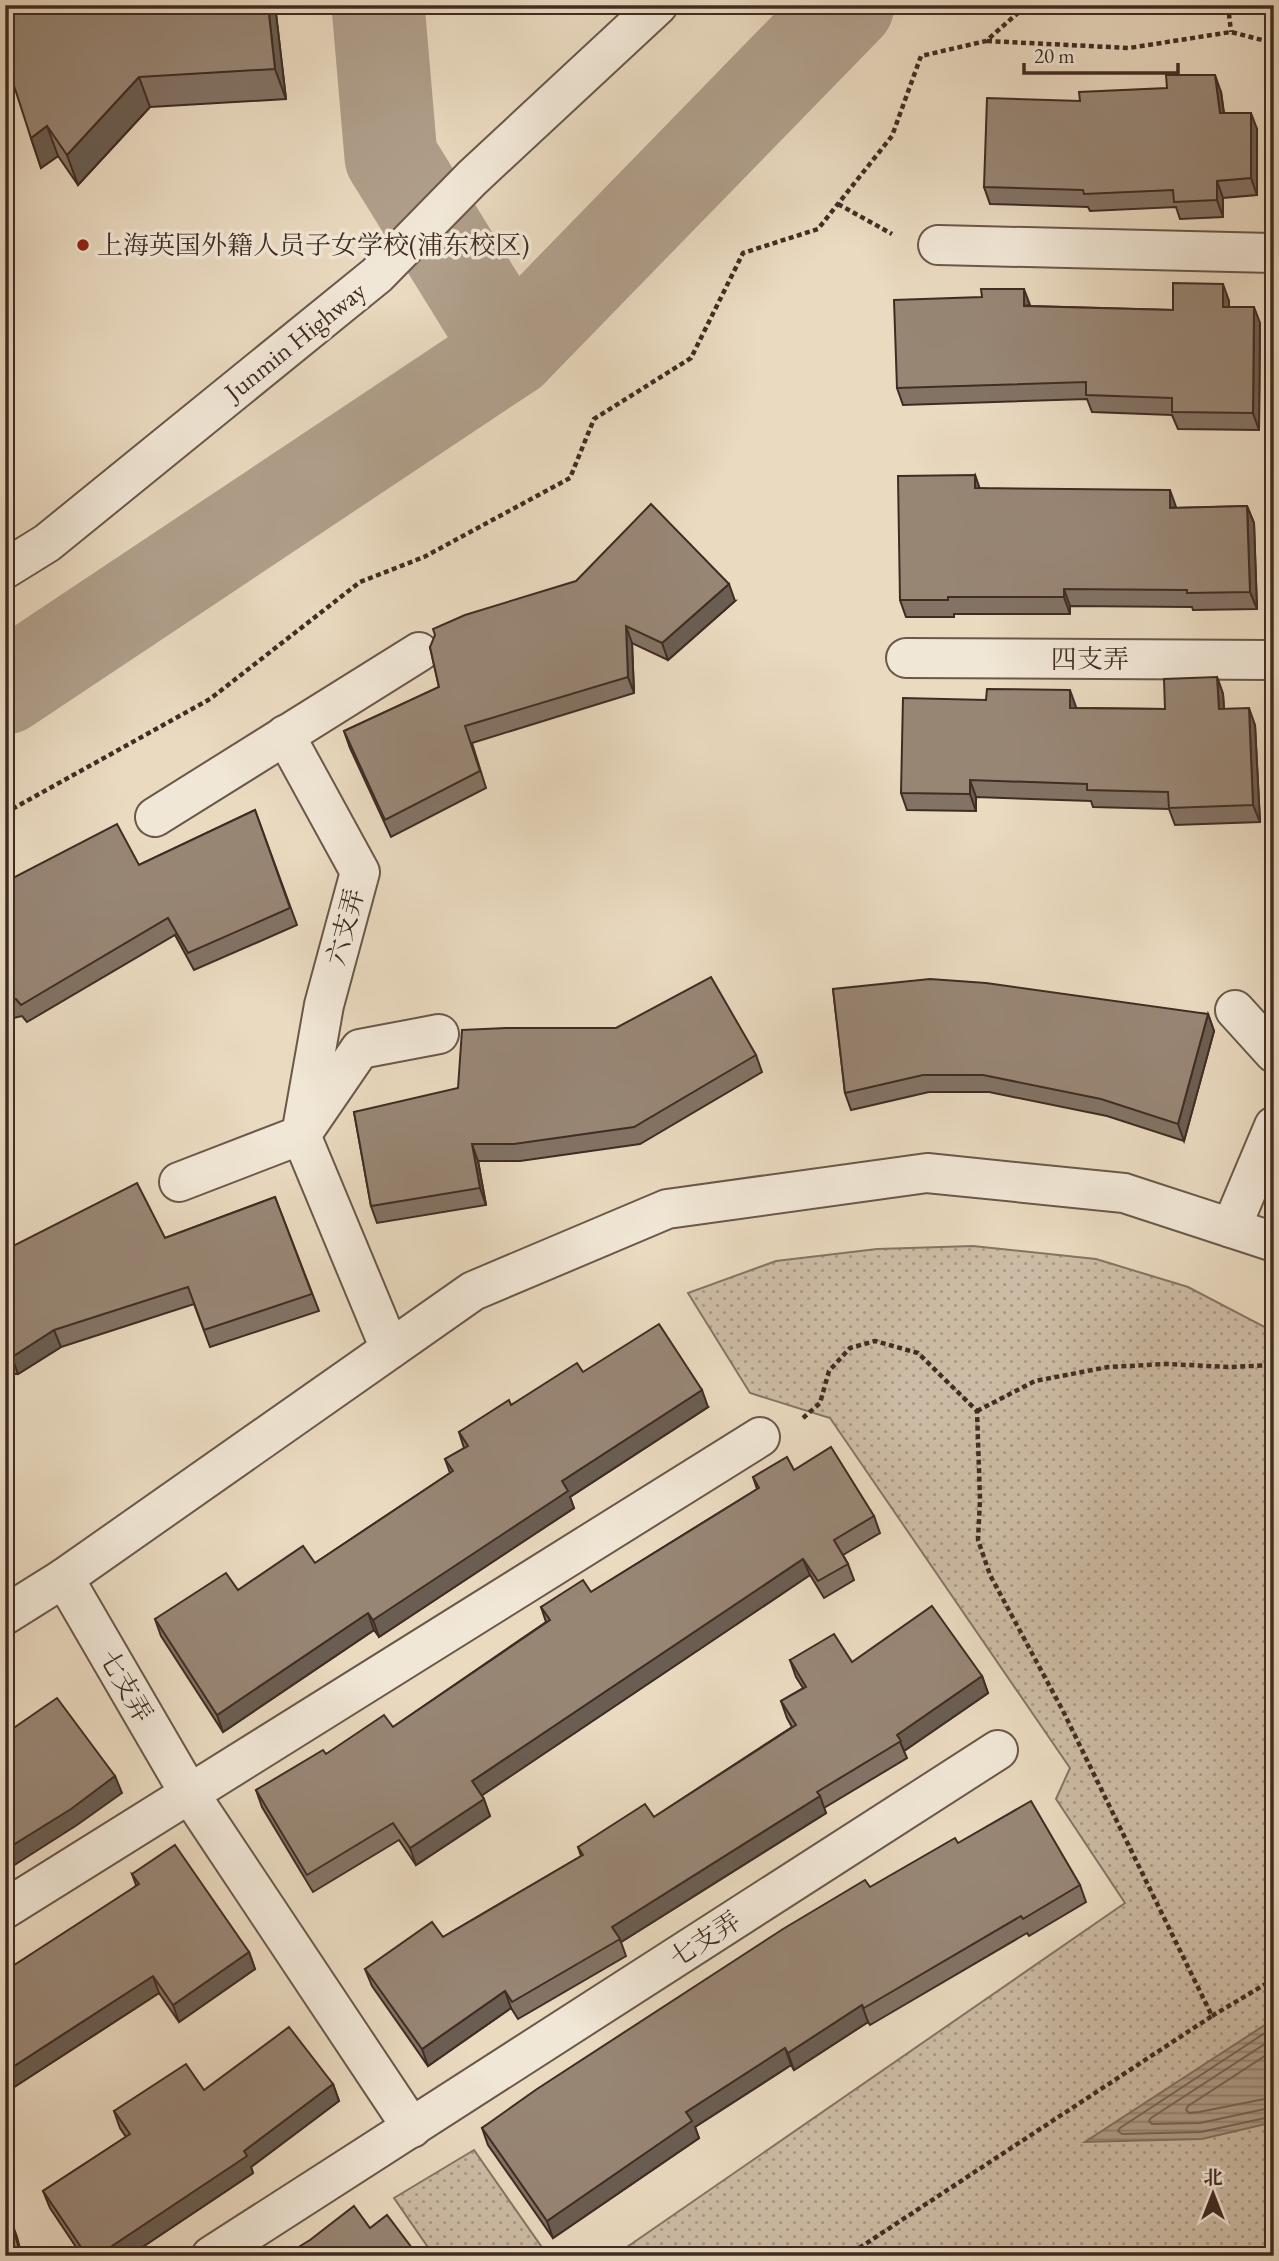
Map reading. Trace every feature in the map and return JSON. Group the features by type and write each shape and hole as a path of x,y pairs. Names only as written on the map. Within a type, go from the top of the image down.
{"street":[{"name":"Junmin Highway","path":"5,569 47,543 377,275 472,178 658,5"},
{"path":"938,245 1274,253"},
{"path":"155,817 419,652"},
{"name":"四支弄","path":"906,658 1274,660"},
{"name":"六支弄","path":"285,734 360,872 324,1005 301,1135"},
{"path":"1235,1010 1274,1053"},
{"path":"179,1182 301,1135 360,1049 439,1034"},
{"path":"1231,1228 1274,1126"},
{"path":"301,1135 390,1349"},
{"path":"5,1615 64,1578 473,1291 667,1209 926,1173 1124,1193 1274,1242"},
{"path":"5,1909 760,1437"},
{"name":"七支弄","path":"64,1578 189,1793 412,2127"},
{"name":"七支弄","path":"211,2256 998,1750"}],"path":[{"path":"986,41 1027,5"},
{"path":"1228,5 1231,32"},
{"path":"5,813 210,699 360,582 424,557 570,478 594,419 691,358 743,253 818,229 892,136 921,56 986,41 1129,48 1231,32 1274,43"},
{"path":"838,204 896,236 938,245"},
{"path":"977,1410 1035,1381 1108,1367 1167,1364 1229,1367 1274,1365"},
{"path":"1212,2017 1274,1979"}],"shaded area":[{"path":"973,1246 1096,1259 1188,1287 1274,1332 1274,2256 614,2256 1125,1903 1056,1799 1070,1768 830,1418 750,1393 688,1293 776,1261 877,1249"},
{"path":"474,2150 548,2256 434,2256 394,2198"}],"water":[{"path":"1274,2019 1274,2122 1202,2139 1085,2142"}],"building":[{"path":"5,5 268,5 275,69 139,77 67,155 47,126 31,138 5,58"},
{"path":"1166,75 1215,75 1220,113 1251,113 1251,178 1217,181 1217,200 1174,202 1173,190 1084,194 1083,190 984,187 987,98 1080,101 1079,92 1167,88"},
{"path":"1173,283 1223,284 1223,307 1254,307 1253,413 1172,412 1172,398 1086,395 1086,382 897,388 894,300 982,297 981,289 1024,289 1024,306 1173,310"},
{"path":"975,475 975,488 1170,490 1170,508 1247,506 1250,592 1064,589 1064,597 948,597 948,600 900,600 898,476"},
{"path":"651,504 729,584 662,643 626,626 628,677 465,726 480,771 385,820 344,731 439,687 430,647 435,635 433,629 465,615 576,581"},
{"path":"1217,677 1219,709 1249,708 1253,805 1169,808 1168,792 1087,790 1087,784 970,780 970,794 901,793 903,698 986,700 987,689 1070,690 1070,708 1165,709 1164,679"},
{"path":"255,810 290,908 188,953 168,918 21,1005 16,999 5,1001 5,882 117,824 139,865"},
{"path":"711,977 756,1055 634,1127 514,1144 472,1144 480,1188 371,1206 354,1112 458,1088 462,1030 616,1028"},
{"path":"930,979 986,983 1208,1014 1178,1124 1101,1099 983,1075 923,1075 845,1093 833,989"},
{"path":"137,1183 165,1238 275,1197 312,1294 204,1330 188,1287 54,1330 12,1357 5,1357 5,1250"},
{"path":"659,1324 702,1390 562,1481 568,1491 373,1620 368,1613 217,1715 155,1619 226,1573 238,1590 303,1546 315,1563 453,1471 445,1459 468,1446 459,1432 509,1400 511,1405 577,1363 583,1372"},
{"path":"831,1447 874,1516 834,1540 848,1564 818,1581 803,1559 472,1781 484,1799 410,1848 393,1823 307,1875 256,1790 323,1750 326,1754 384,1715 393,1727 550,1620 541,1607 583,1580 591,1592 759,1488 753,1477 787,1457 794,1470"},
{"path":"932,1606 982,1676 897,1735 901,1741 817,1792 820,1796 612,1927 620,1939 512,2002 505,1991 422,2049 365,1969 432,1922 443,1937 583,1855 578,1847 645,1804 654,1817 796,1725 781,1701 806,1687 790,1660 834,1634 852,1662"},
{"path":"57,1698 115,1776 71,1809 5,1850 5,1734"},
{"path":"1031,1801 1080,1885 1023,1919 1021,1916 864,2008 862,2005 788,2053 785,2048 686,2112 692,2121 547,2221 482,2128 537,2089 783,1929 865,1880 870,1887 955,1838 958,1843"},
{"path":"175,1845 249,1952 173,2005 153,1976 5,2072 5,1971 139,1884 132,1874"},
{"path":"289,2027 333,2084 244,2151 247,2156 97,2256 87,2256 43,2191 130,2134 114,2111 186,2064 204,2090"},
{"path":"354,2206 370,2228 387,2215 418,2256 284,2256 310,2240"},
{"path":"11,2220 21,2256 5,2256 5,2222"}],"waterway":[{"path":"378,5 391,157 511,351"},
{"path":"5,688 511,351 848,5"}],"place":[{"name":"上海英国外籍人员子女学校(浦东校区)","path":"83,245"}]}
